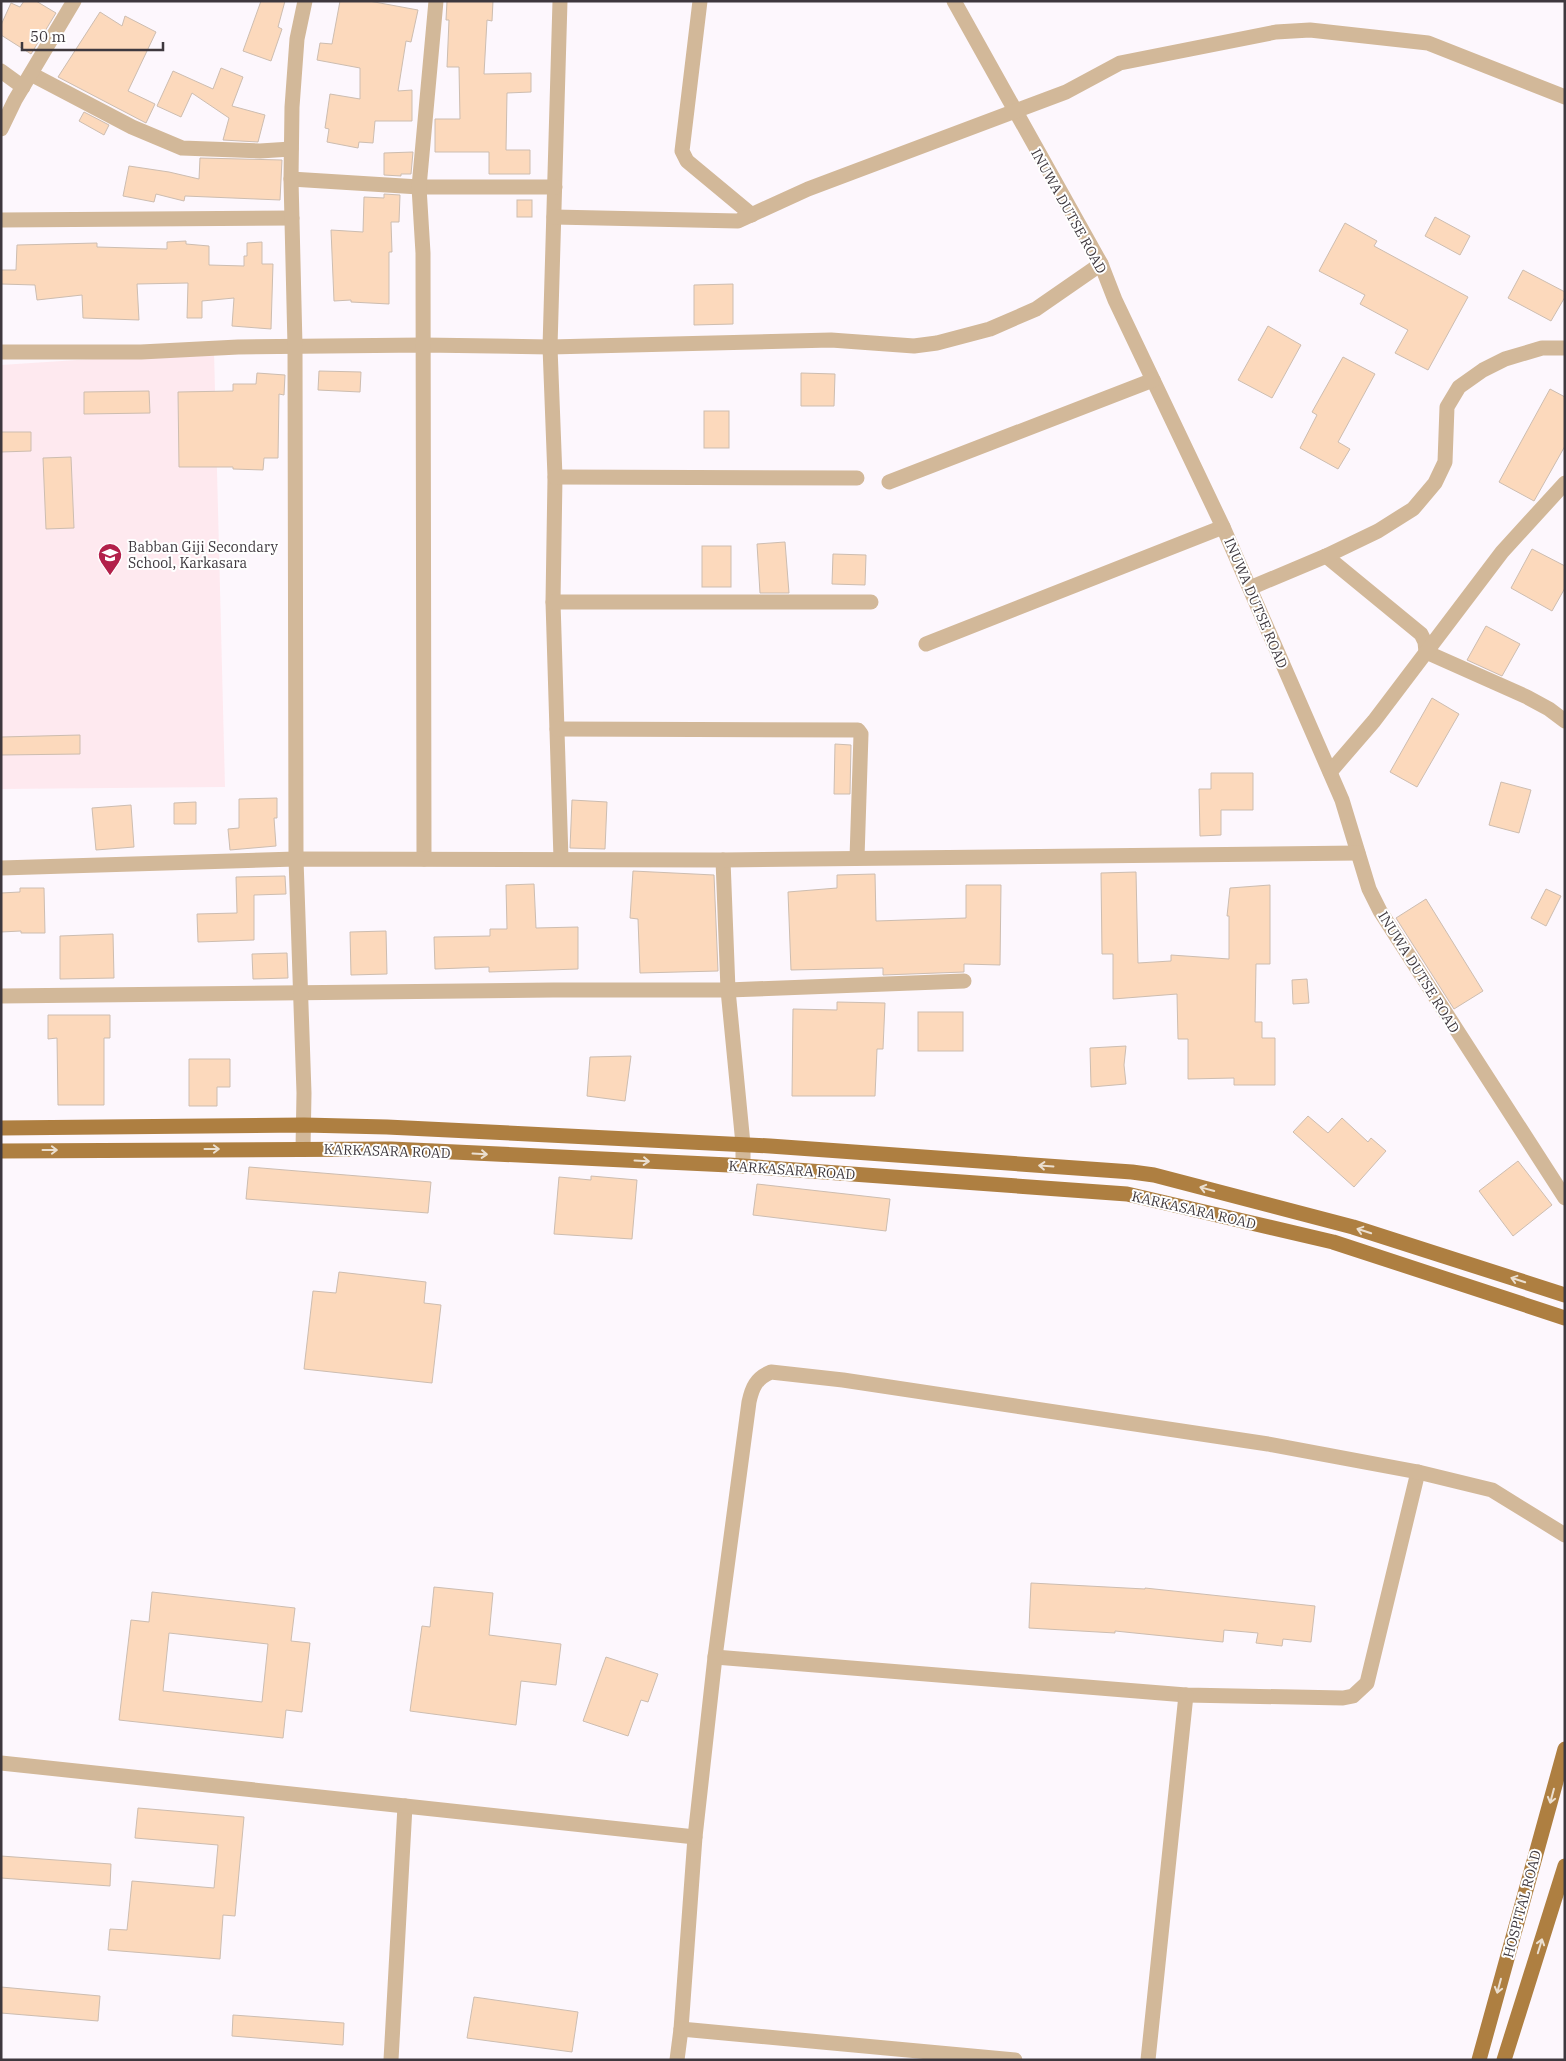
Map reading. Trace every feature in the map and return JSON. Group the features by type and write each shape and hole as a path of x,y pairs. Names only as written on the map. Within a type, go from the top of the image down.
{"main road":[{"name":"KARKASARA ROAD","path":"1,1128 304,1125 743,1144 1154,1175 1353,1227 1565,1295"},
{"name":"KARKASARA ROAD","path":"1,1151 401,1150 743,1166 1127,1194 1333,1242 1565,1318"},
{"name":"HOSPITAL ROAD","path":"1479,2060 1565,1749"},
{"name":"HOSPITAL ROAD","path":"1504,2060 1565,1866"}],"street":[{"path":"1,129 23,87 74,1"},
{"path":"303,1149 304,1125 296,859 296,346 291,149 297,39 305,1"},
{"path":"424,859 423,253 419,187 436,1"},
{"path":"560,1 550,347 555,477 553,602 562,859"},
{"path":"700,1 682,151 687,161 752,215"},
{"name":"INUWA DUTSE ROAD","path":"954,1 1100,264 1115,300 1223,527 1342,800 1369,889 1380,912 1565,1198"},
{"path":"554,217 738,221 808,189 1066,92 1120,63 1276,32 1310,30 1428,43 1565,97"},
{"path":"1,71 23,87"},
{"path":"31,74 132,127 182,148 260,151 291,149"},
{"path":"291,179 419,187 555,187"},
{"path":"1,220 292,218"},
{"path":"1,352 141,352 296,346 550,347 831,340 914,346 937,343 990,329 1036,309 1100,264"},
{"path":"1250,588 1326,556 1378,531 1413,509 1435,483 1445,462 1446,406 1459,387 1483,370 1505,359 1542,348 1565,348"},
{"path":"889,482 1153,380"},
{"path":"555,477 857,478"},
{"path":"1330,772 1374,721 1502,552 1565,483"},
{"path":"926,644 1223,527"},
{"path":"1326,556 1421,634 1425,642 1426,652"},
{"path":"553,602 871,602"},
{"path":"1426,652 1527,697 1549,709 1565,721"},
{"path":"557,729 858,730 861,734 857,858"},
{"path":"1,868 296,859 723,860 1358,853"},
{"path":"723,860 728,990 743,1144 743,1166"},
{"path":"1,996 728,990 964,981"},
{"path":"677,2060 695,1837 715,1657 749,1402 755,1383 762,1376 771,1372 843,1380 1268,1444 1418,1472 1492,1490 1565,1535"},
{"path":"715,1657 1186,1695 1343,1698 1353,1696 1367,1683 1418,1472"},
{"path":"1148,2060 1186,1695"},
{"path":"1,1764 695,1837"},
{"path":"391,2060 405,1806"},
{"path":"681,2029 1015,2060"}],"shaded area":[{"name":"Babban Giji Secondary School, Karkasara","path":"214,351 225,787 1,789 1,365"}],"building":[{"path":"24,1 36,1 56,13 31,54 1,35 1,25 11,3 20,7"},
{"path":"261,1 285,1 278,27 282,29 271,61 243,51"},
{"path":"340,1 369,1 418,10 411,42 406,41 398,91 412,90 412,121 375,121 373,143 359,142 358,148 327,142 329,129 325,128 330,94 360,99 360,68 317,60 320,43 332,44"},
{"path":"447,1 493,1 492,21 487,20 484,74 531,73 531,92 507,93 506,150 530,150 530,174 489,174 489,152 435,152 435,119 460,119 459,67 447,67 449,20 446,20"},
{"path":"100,12 122,26 125,16 156,32 128,91 155,104 146,123 58,77"},
{"path":"221,68 243,77 232,106 265,115 258,142 223,140 229,118 192,93 181,117 157,106 173,71 213,89"},
{"path":"84,112 109,125 104,135 79,121"},
{"path":"413,152 411,174 401,174 401,176 384,175 384,153"},
{"path":"200,158 282,160 280,200 185,196 184,201 156,194 154,202 123,196 129,166 199,179"},
{"path":"384,194 400,195 399,222 391,222 392,252 389,252 389,304 351,302 351,300 334,301 331,230 363,232 364,197 384,198"},
{"path":"517,200 532,200 532,217 517,217"},
{"path":"1435,217 1470,236 1460,255 1425,236"},
{"path":"1345,223 1377,241 1374,246 1468,297 1428,370 1395,353 1408,330 1360,304 1365,295 1319,271"},
{"path":"186,241 186,244 209,246 209,265 244,266 244,256 247,256 247,243 262,242 262,264 273,264 271,329 232,326 234,298 202,301 202,318 187,318 188,283 137,284 139,320 83,318 82,295 37,300 35,285 1,284 1,270 16,270 17,245 97,243 97,247 167,249 167,242"},
{"path":"1523,270 1565,292 1565,297 1551,321 1508,298"},
{"path":"733,284 733,324 694,325 694,285"},
{"path":"1268,326 1301,345 1272,398 1238,380"},
{"path":"1343,357 1375,374 1338,442 1350,449 1338,469 1300,448 1317,415 1312,412"},
{"path":"319,371 361,372 360,392 318,390"},
{"path":"257,373 285,375 284,395 279,394 278,458 264,458 263,470 233,469 233,467 179,467 178,392 233,391 233,384 256,384"},
{"path":"801,373 835,374 834,406 801,406"},
{"path":"1550,389 1565,397 1565,446 1534,501 1499,482"},
{"path":"149,391 150,413 84,414 84,392"},
{"path":"704,411 729,411 729,448 704,448"},
{"path":"1,432 31,432 31,451 1,452"},
{"path":"71,457 74,528 46,529 43,458"},
{"path":"785,542 789,593 760,593 757,544"},
{"path":"702,546 731,546 731,587 702,587"},
{"path":"1532,549 1565,566 1565,588 1552,611 1511,588"},
{"path":"833,554 866,555 865,585 832,584"},
{"path":"1486,626 1520,644 1502,676 1467,660"},
{"path":"1432,698 1459,714 1417,787 1390,772"},
{"path":"80,735 80,754 1,755 1,737"},
{"path":"835,744 851,745 850,794 834,794"},
{"path":"1211,773 1253,773 1253,810 1221,810 1221,835 1200,836 1199,789 1211,789"},
{"path":"1501,782 1531,790 1519,833 1489,825"},
{"path":"277,798 277,818 274,818 276,846 230,850 228,829 239,828 239,799"},
{"path":"572,800 607,802 605,849 570,848"},
{"path":"196,802 196,824 174,824 174,803"},
{"path":"131,805 134,847 96,850 92,808"},
{"path":"633,871 714,875 718,971 640,973 638,919 630,918"},
{"path":"1136,872 1138,963 1171,961 1171,955 1229,959 1229,916 1227,916 1230,888 1270,885 1270,964 1256,964 1255,1022 1262,1022 1262,1038 1275,1038 1275,1085 1234,1085 1234,1078 1188,1079 1188,1039 1178,1039 1177,994 1113,999 1113,954 1102,954 1101,873"},
{"path":"875,874 876,921 966,918 966,885 1001,885 1000,965 964,964 964,972 883,975 883,968 791,970 788,892 837,888 837,875"},
{"path":"285,876 286,894 254,895 254,940 198,942 197,914 237,913 236,877"},
{"path":"534,884 536,928 578,927 578,969 489,972 489,967 435,969 434,937 490,936 490,929 507,929 506,885"},
{"path":"20,888 44,888 45,933 1,932 1,893 20,892"},
{"path":"1546,889 1561,896 1546,926 1531,918"},
{"path":"1426,899 1483,991 1454,1009 1396,918"},
{"path":"386,931 387,974 351,975 350,932"},
{"path":"113,934 114,978 60,979 60,936"},
{"path":"287,953 288,978 253,979 252,954"},
{"path":"1307,979 1309,1003 1293,1004 1292,980"},
{"path":"837,1002 885,1003 883,1049 877,1049 875,1096 792,1096 793,1009 837,1010"},
{"path":"918,1012 963,1012 963,1051 918,1051"},
{"path":"48,1015 110,1015 110,1038 104,1038 104,1105 58,1105 57,1038 48,1039"},
{"path":"1126,1046 1124,1065 1126,1084 1091,1087 1090,1048"},
{"path":"631,1056 625,1101 587,1096 590,1057"},
{"path":"189,1059 230,1059 230,1087 217,1087 217,1106 189,1106"},
{"path":"1308,1116 1328,1133 1342,1118 1368,1142 1371,1138 1386,1151 1354,1187 1293,1132"},
{"path":"1518,1161 1552,1205 1513,1236 1479,1191"},
{"path":"249,1167 431,1182 428,1213 246,1199"},
{"path":"591,1176 637,1180 632,1239 554,1234 559,1177 591,1180"},
{"path":"757,1184 890,1199 886,1231 753,1215"},
{"path":"339,1272 426,1282 424,1303 441,1305 432,1383 304,1369 313,1291 336,1293"},
{"path":"1031,1583 1145,1588 1315,1606 1311,1642 1283,1639 1282,1646 1256,1643 1258,1633 1224,1630 1223,1642 1115,1631 1115,1633 1029,1628"},
{"path":"434,1587 493,1593 489,1635 561,1644 556,1685 521,1681 516,1725 410,1711 422,1626 430,1627"},
{"path":"152,1592 295,1608 291,1641 310,1643 302,1712 286,1710 283,1738 119,1720 131,1620 149,1622","holes":["169,1633 268,1644 262,1702 163,1691"]},
{"path":"606,1657 658,1674 648,1702 641,1700 628,1736 583,1721"},
{"path":"138,1808 244,1817 235,1916 223,1915 220,1959 108,1950 110,1929 127,1930 132,1881 214,1888 218,1845 135,1838"},
{"path":"1,1856 111,1864 110,1886 1,1878"},
{"path":"1,1987 100,1996 98,2021 1,2013"},
{"path":"474,1997 578,2012 572,2052 467,2038"},
{"path":"233,2015 344,2023 343,2045 232,2036"}],"place":[{"name":"Babban Giji Secondary School, Karkasara","path":"110,576"}]}
